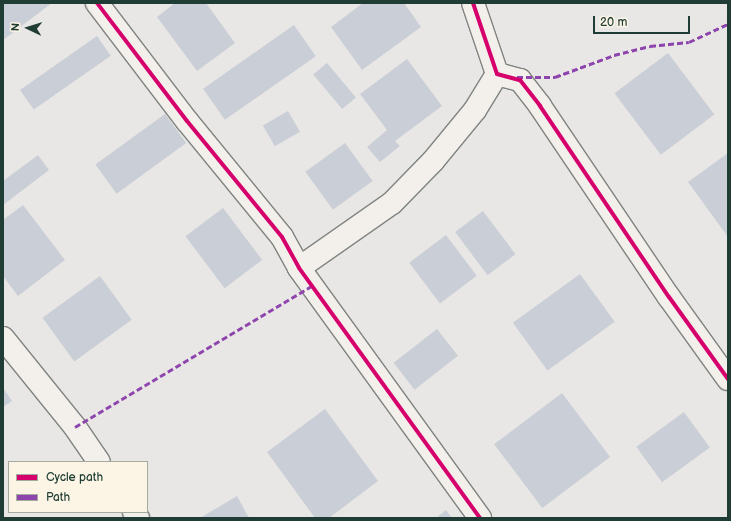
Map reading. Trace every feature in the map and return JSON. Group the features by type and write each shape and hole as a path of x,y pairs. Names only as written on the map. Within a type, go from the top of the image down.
{"street":[{"path":"97,3 187,121 282,237 299,268 480,518"},
{"path":"472,3 497,74"},
{"path":"299,268 392,203 432,161 475,110 497,74"},
{"path":"497,74 520,80 540,106 665,291 728,379"},
{"path":"3,338 75,427 98,461"}],"building":[{"path":"3,3 52,3 3,40"},
{"path":"175,3 206,3 235,43 197,71 157,17"},
{"path":"363,3 404,3 421,27 362,70 331,27"},
{"path":"294,25 316,56 225,120 203,89"},
{"path":"97,36 111,56 34,110 20,90"},
{"path":"668,53 714,114 661,155 614,93"},
{"path":"407,59 442,106 395,141 400,146 380,162 367,147 387,130 360,94"},
{"path":"327,63 356,97 342,109 313,75"},
{"path":"288,111 300,132 275,146 263,126"},
{"path":"165,114 186,143 117,194 95,165"},
{"path":"345,143 373,181 333,210 305,172"},
{"path":"728,153 728,237 688,182"},
{"path":"38,155 49,170 3,205 3,181"},
{"path":"23,205 65,260 18,296 3,276 3,220"},
{"path":"223,208 262,260 225,288 185,236"},
{"path":"483,211 515,254 488,275 455,232"},
{"path":"446,235 477,276 440,303 409,263"},
{"path":"580,274 615,322 548,371 513,323"},
{"path":"100,276 132,320 74,361 43,318"},
{"path":"437,329 458,356 415,390 394,363"},
{"path":"3,388 12,401 3,407"},
{"path":"562,393 610,457 542,508 494,444"},
{"path":"325,409 378,481 329,518 315,518 267,452"},
{"path":"684,412 710,448 662,482 636,447"},
{"path":"237,496 249,518 200,518"},
{"path":"446,510 452,518 436,518"}],"marked path":[{"path":"517,77 555,77 614,55 650,46 689,42 728,24"},
{"path":"75,427 313,285"}],"cycle path":[{"path":"97,3 187,121 282,237 299,268 480,518"},
{"path":"473,3 497,74 520,80 540,106 669,297 728,379"}]}
